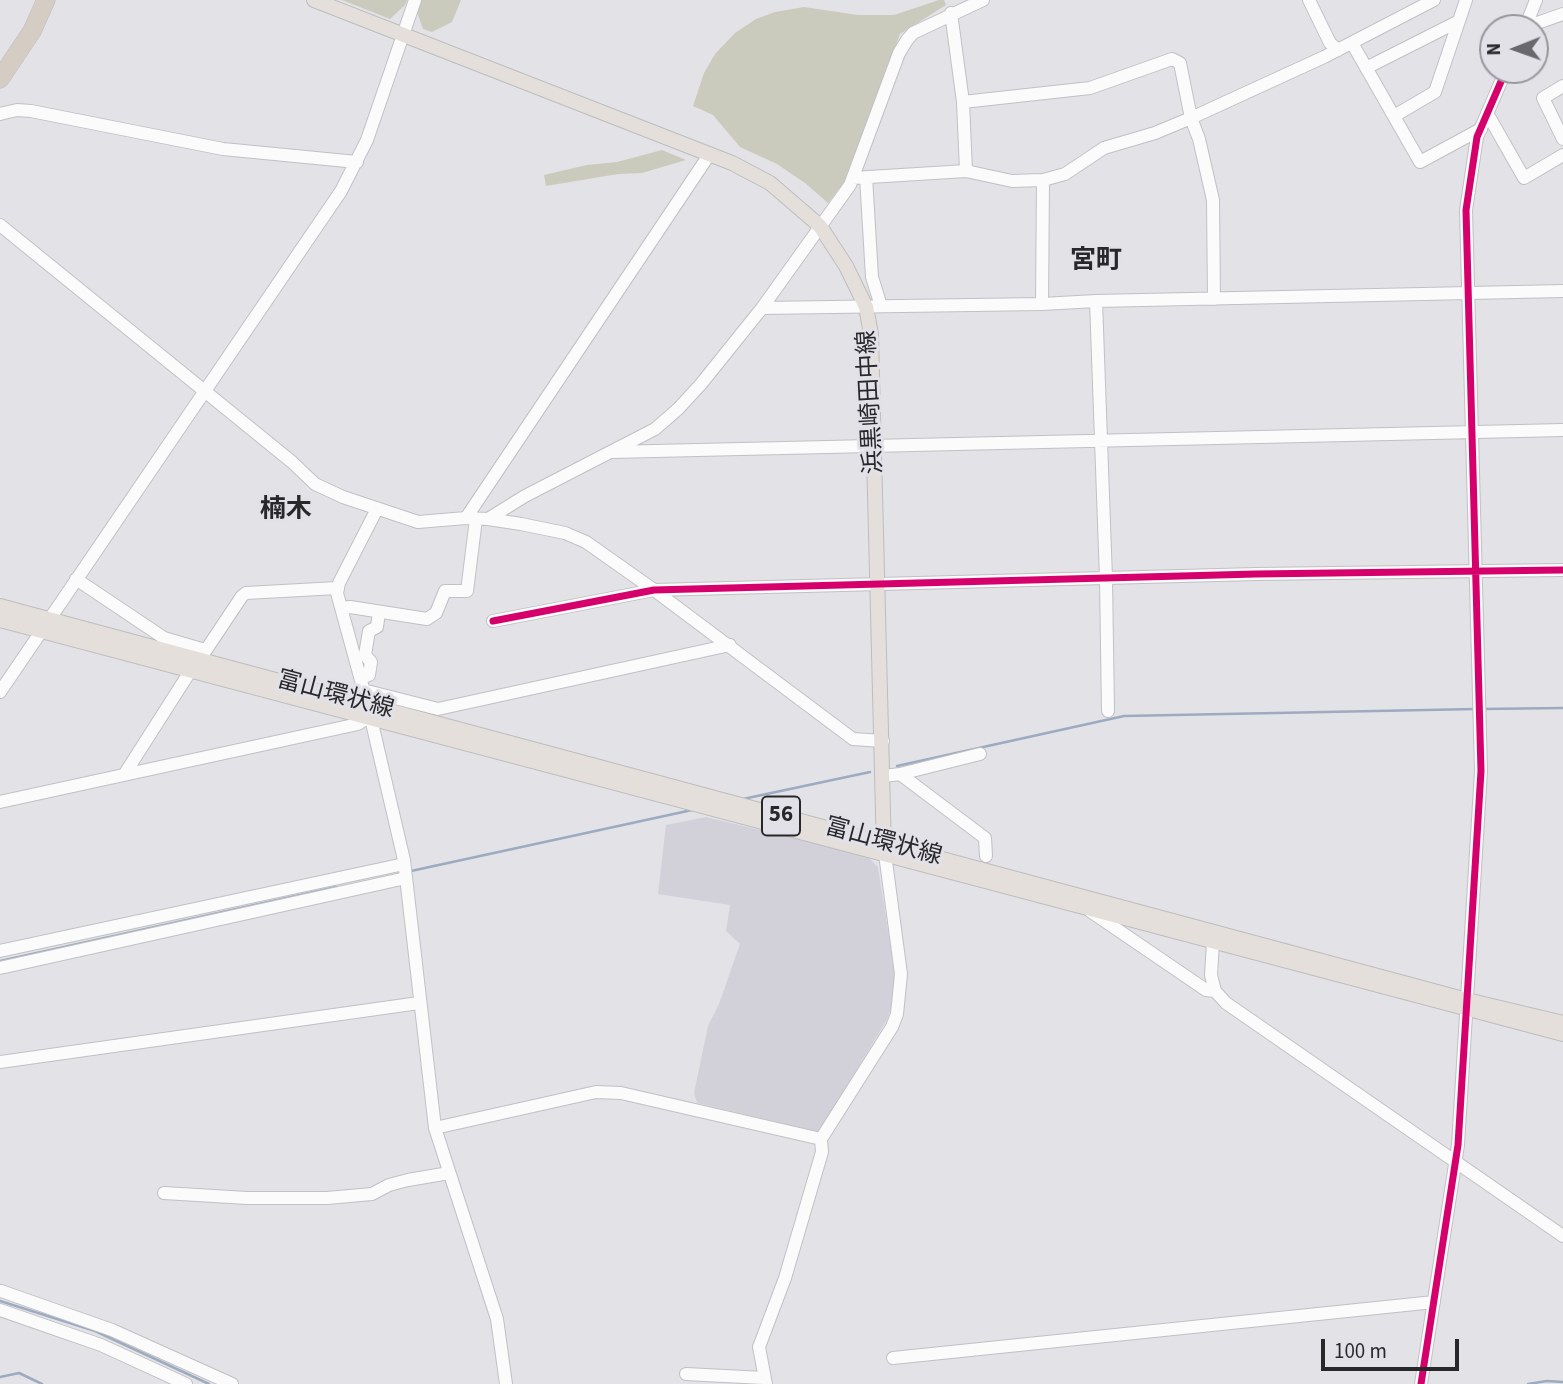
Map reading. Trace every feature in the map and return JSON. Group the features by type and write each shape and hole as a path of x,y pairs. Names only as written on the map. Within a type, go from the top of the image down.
{"highway":[{"path":"0,79 32,31 46,0"}],"main road":[{"name":"浜黒崎田中線","path":"314,0 732,163 770,183 805,210 820,226 873,307 884,848"},
{"name":"富山環状線","path":"0,606 45,625"},
{"name":"富山環状線","path":"0,620 45,625 199,660 369,711 1467,1005 1563,1034"},
{"name":"富山環状線","path":"884,848 1087,909 1213,942 1467,1005 1563,1023"}],"street":[{"path":"0,692 341,191 357,162 415,0"},
{"path":"476,519 655,429 678,409 702,384 762,307 850,185 899,53 907,40 913,33 951,13 983,0"},
{"path":"1325,0 1310,4 1330,43 1338,50"},
{"path":"853,177 966,171 1012,181 1043,180 1065,174 1104,148 1155,133 1191,118 1338,50 1434,0"},
{"path":"1394,116 1435,92 1466,0"},
{"path":"951,13 963,102 966,171"},
{"path":"1366,68 1459,21"},
{"path":"1352,43 1420,162 1480,129"},
{"path":"963,102 1090,88 1172,59 1180,63 1213,201 1214,299"},
{"path":"1421,1384 1456,1163 1480,771 1466,210 1471,165 1480,129 1500,84"},
{"path":"1563,86 1543,97 1563,139"},
{"path":"0,114 17,110 31,111 213,147 357,162"},
{"path":"1487,113 1524,178 1563,155"},
{"path":"342,608 427,619 436,613 445,591 467,591 476,519 709,155"},
{"path":"866,177 873,307"},
{"path":"1042,304 1043,180"},
{"path":"0,225 292,462 314,484 418,522 476,519 521,523 565,533 602,551 853,739 883,741"},
{"path":"762,307 1042,304 1563,291"},
{"path":"1096,301 1108,711"},
{"path":"611,452 1563,430"},
{"path":"377,509 337,588 404,864 435,1128 497,1319 506,1384"},
{"path":"493,621 654,590 1256,574 1563,570"},
{"path":"76,579 199,660"},
{"path":"124,775 242,596 246,593 337,588"},
{"path":"362,684 369,675 371,662 365,655 369,631 377,627 379,612"},
{"path":"362,684 438,709 730,645"},
{"path":"0,802 358,724 369,711"},
{"path":"884,776 980,754"},
{"path":"900,774 985,838 986,856"},
{"path":"687,1374 765,1381 759,1347 785,1278 822,1152 821,1139 892,1027 899,1007 901,974 884,848"},
{"path":"0,951 404,864"},
{"path":"0,968 406,878"},
{"path":"1087,909 1206,990 1215,991"},
{"path":"52,940 56,955"},
{"path":"1213,942 1211,975 1215,991 1226,1003 1563,1236"},
{"path":"0,1062 419,1003"},
{"path":"435,1128 596,1092 621,1093 821,1139"},
{"path":"164,1193 247,1198 327,1198 372,1194 389,1185 449,1173"},
{"path":"0,1293 112,1330 232,1384"},
{"path":"893,1358 1434,1302"},
{"path":"0,1310 102,1345 186,1384"}],"shaded area":[{"path":"342,0 407,0 390,19"},
{"path":"422,0 461,0 452,22 432,32 423,29 417,12"},
{"path":"944,0 946,5 900,34 844,182 828,203 777,164 740,147 713,115 693,106 704,73 715,54 735,33 756,19 775,12 804,7 858,15 894,15"},
{"path":"662,150 686,160 642,173 618,174 546,186 544,175 587,165 617,162"},
{"path":"706,817 851,852 870,859 878,867 894,969 895,994 888,1018 819,1132 697,1103 694,1093 708,1026 719,1004 740,944 726,931 730,905 658,894 666,825"}],"waterway":[{"path":"1482,709 1563,708"},
{"path":"897,766 1124,716 1476,709"},
{"path":"743,799 870,772"},
{"path":"411,871 692,810"},
{"path":"0,961 336,887"},
{"path":"0,1301 95,1331 209,1384"},
{"path":"0,1377 19,1373 42,1384"},
{"path":"1528,1384 1563,1382"}],"cycle path":[{"path":"1421,1384 1458,1145 1481,771 1466,210 1477,137 1500,84"},
{"path":"493,621 654,590 1256,574 1563,570"}],"district":[{"name":"宮町","path":"1096,262"},
{"name":"楠木","path":"286,511"}]}
